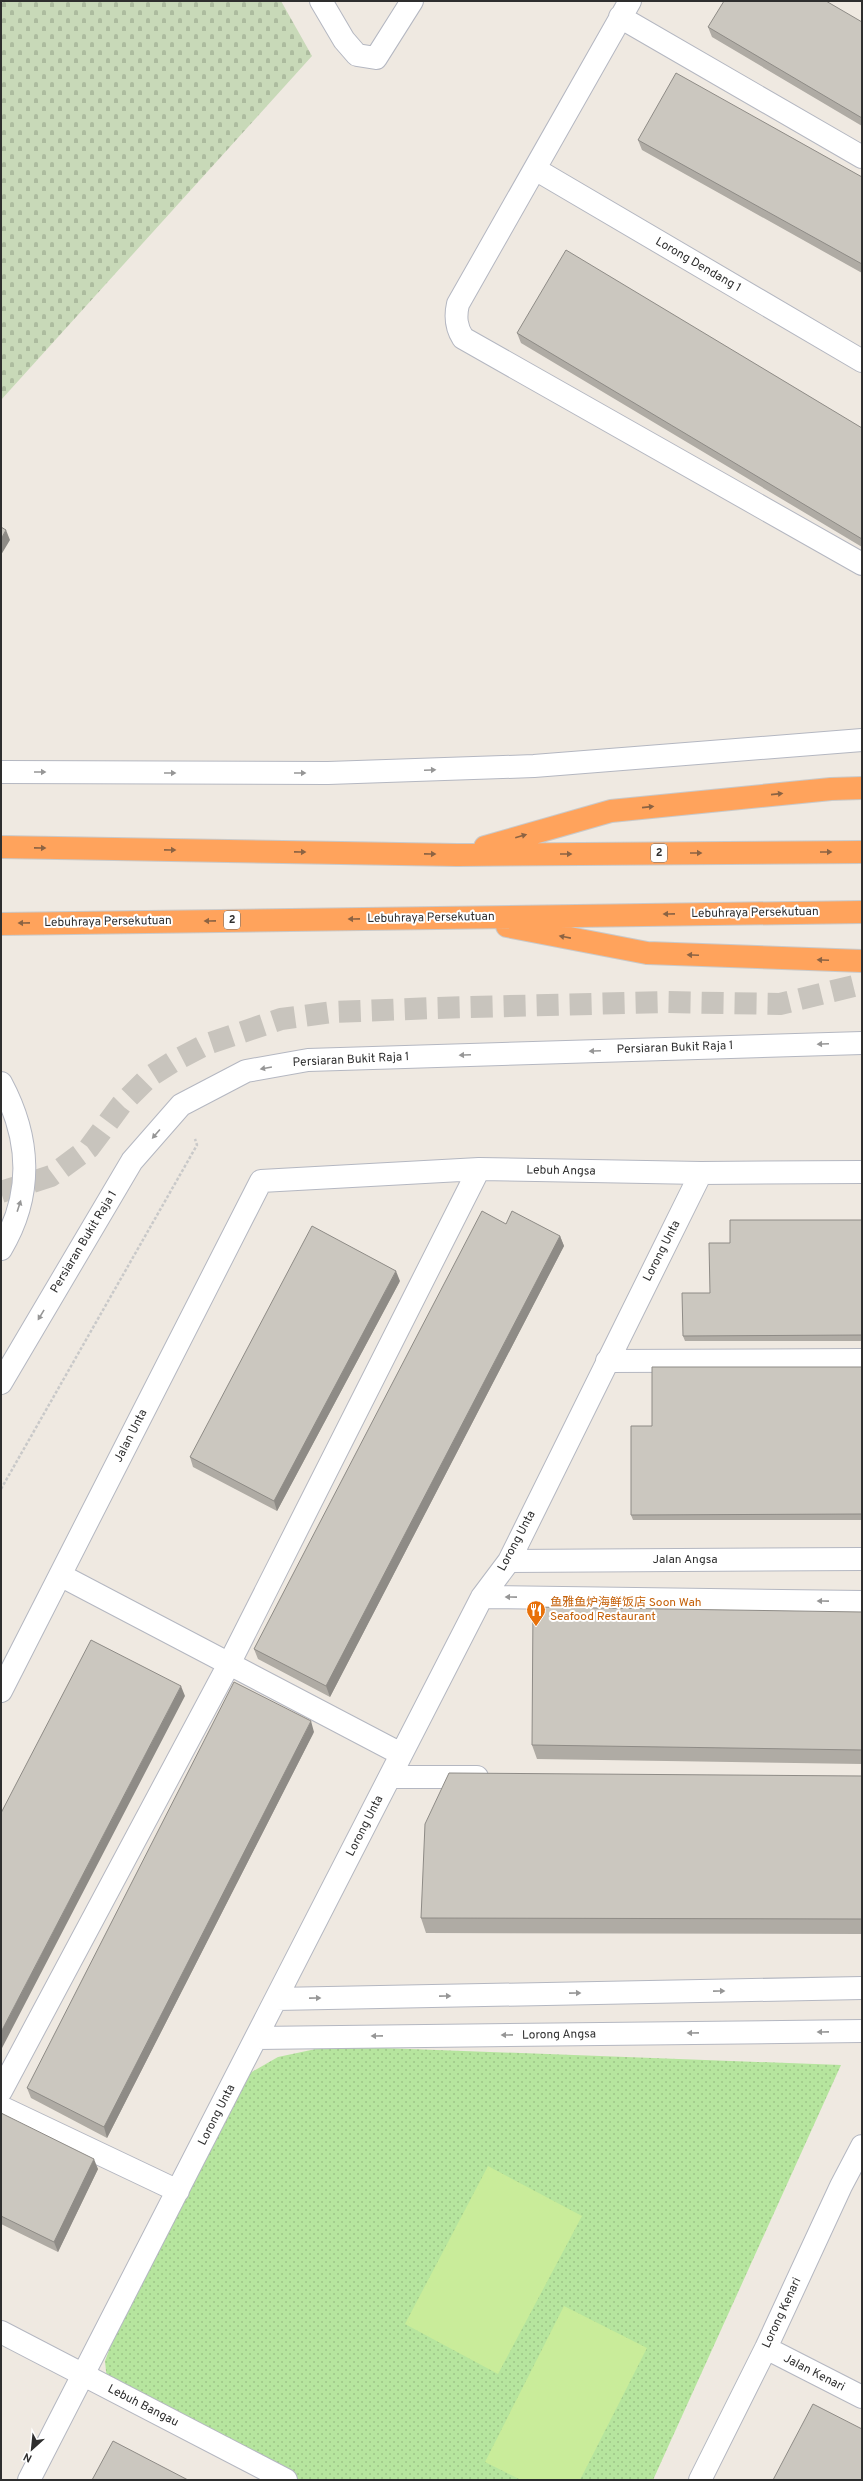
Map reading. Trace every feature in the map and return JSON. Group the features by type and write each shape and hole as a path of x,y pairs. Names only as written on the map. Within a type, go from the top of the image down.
{"highway":[{"path":"457,855 611,811 831,789 862,788"},
{"name":"2","path":"1,847 457,855 862,852"},
{"name":"Lebuhraya Persekutuan","path":"1,924 862,912"},
{"path":"463,917 647,953 862,961"}],"street":[{"path":"321,1 344,40 357,55 376,58 412,1"},
{"path":"862,157 625,9 458,304 457,323 463,338 862,564"},
{"name":"Lorong Dendang 1","path":"535,169 862,361"},
{"path":"1,772 328,773 534,766 862,740"},
{"name":"Persiaran Bukit Raja 1","path":"1,1383 132,1161 181,1105 246,1071 308,1060 862,1042"},
{"path":"1,1083 14,1108 23,1143 25,1175 20,1203 1,1249"},
{"path":"1,2091 229,1664 479,1169"},
{"name":"Lebuh Angsa","path":"261,1181 479,1169 701,1174 862,1172"},
{"name":"Lorong Unta","path":"29,2480 482,1597 509,1561 701,1174"},
{"name":"Jalan Unta","path":"1,1691 261,1181"},
{"path":"607,1361 862,1360"},
{"name":"Jalan Angsa","path":"509,1561 862,1559"},
{"path":"60,1575 401,1754"},
{"path":"482,1597 862,1602"},
{"path":"390,1777 494,1778"},
{"path":"276,1999 862,1988"},
{"name":"Lorong Angsa","path":"256,2038 862,2031"},
{"path":"1,2107 178,2191"},
{"name":"Lorong Kenari","path":"700,2480 766,2348 841,2186 862,2146"},
{"name":"Lebuh Bangau","path":"1,2332 286,2480"},
{"name":"Jalan Kenari","path":"766,2348 862,2397"}],"path":[{"path":"1,1488 197,1145 190,1119 181,1105"}],"green space":[{"path":"1,1 281,1 312,56 1,400"},
{"path":"330,2046 841,2065 653,2480 278,2480 107,2381 105,2361 111,2345 232,2099 250,2073 278,2057"},
{"path":"488,2166 582,2216 498,2374 405,2324"},
{"path":"564,2306 647,2348 580,2480 521,2480 485,2462"}],"building":[{"path":"724,1 826,1 862,22 862,118 708,27"},
{"path":"676,73 862,177 862,264 638,140"},
{"path":"566,250 862,428 862,539 517,333"},
{"path":"1,527 6,530 1,539"},
{"path":"482,1211 506,1224 512,1211 560,1236 326,1686 254,1649"},
{"path":"730,1220 862,1220 862,1335 683,1336 682,1293 710,1293 709,1243 730,1243"},
{"path":"312,1226 396,1271 274,1501 190,1457"},
{"path":"652,1367 862,1367 862,1514 631,1515 631,1426 652,1426"},
{"path":"533,1607 862,1612 862,1750 532,1745"},
{"path":"91,1640 181,1686 1,2032 1,1813"},
{"path":"234,1682 311,1721 104,2127 27,2088"},
{"path":"449,1773 862,1776 862,1919 421,1918 425,1824"},
{"path":"1,2113 94,2159 54,2242 1,2216"},
{"path":"813,2404 862,2429 862,2480 773,2480"},
{"path":"113,2441 188,2480 92,2480"}],"tunnel":[{"path":"1,1192 51,1176 89,1148 121,1105 149,1077 176,1060 207,1044 281,1019 333,1012 435,1008 664,1002 780,1004 862,984"}],"place":[{"name":"鱼雅鱼炉海鲜饭店 Soon Wah Seafood Restaurant","path":"536,1627"}]}
